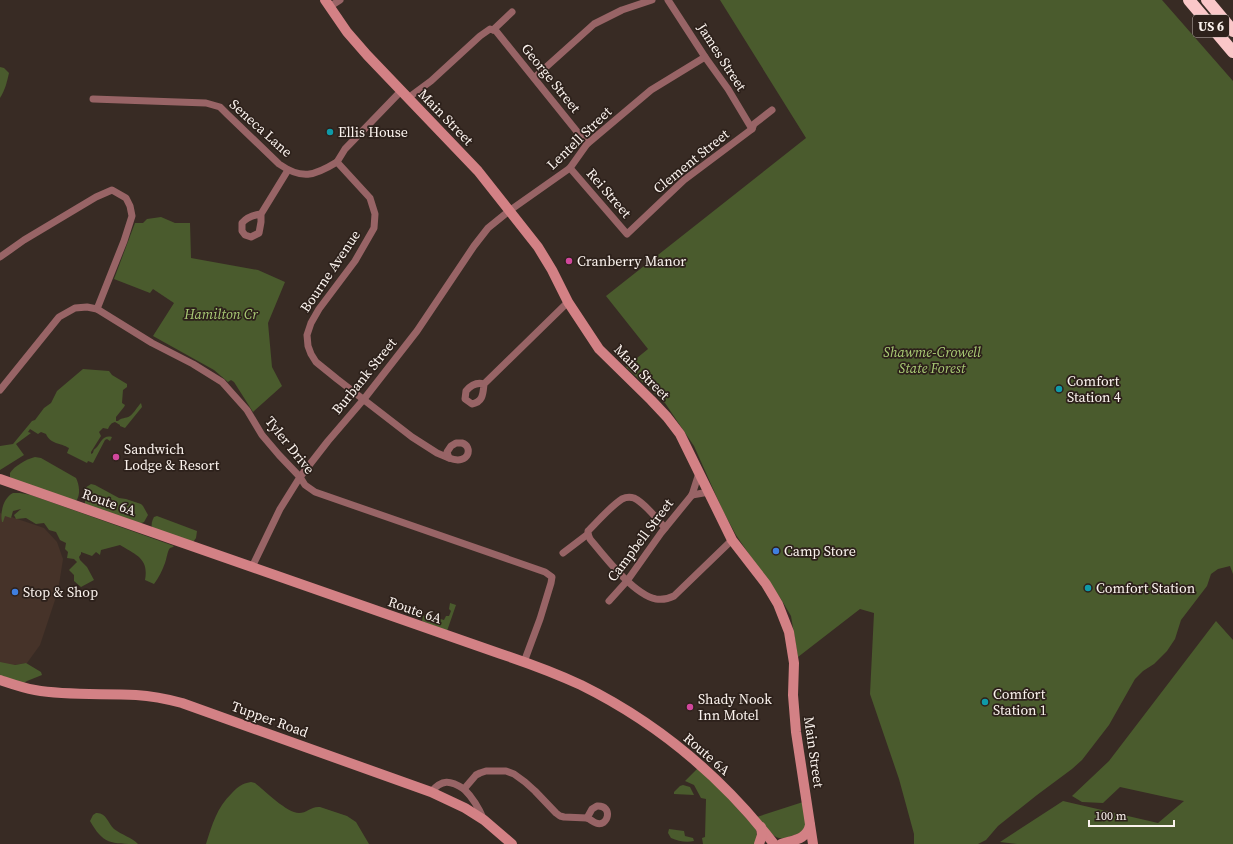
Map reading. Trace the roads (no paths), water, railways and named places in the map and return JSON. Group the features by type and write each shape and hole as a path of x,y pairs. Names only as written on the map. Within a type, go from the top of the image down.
{"highway":[{"name":"US 6","path":"1189,0 1233,52"},
{"name":"US 6","path":"1207,0 1233,31"}],"main road":[{"name":"Main Street","path":"327,3 347,32 478,171 538,247 552,270 568,302 599,349 651,400 680,434 732,540 770,591 778,604 789,632 794,663 793,695 796,732 813,844"},
{"name":"Route 6A","path":"0,479 524,662 580,685 619,705 681,748 712,775 737,800 774,844"},
{"name":"Tupper Road","path":"0,680 22,688 49,692 138,695 166,698 182,702 431,792 465,808 484,820 512,844"},
{"path":"759,844 762,835 761,827"},
{"path":"781,844 804,837 811,829"},
{"path":"806,844 810,838 811,829"}],"street":[{"path":"327,3 340,0"},
{"path":"535,77 594,24 622,10 652,0"},
{"name":"James Street","path":"668,0 728,89 752,129"},
{"path":"337,162 345,149 404,94 431,80 480,36 490,29 493,30 512,12"},
{"name":"George Street","path":"493,30 496,31 535,77 588,144"},
{"name":"Lentell Street","path":"509,211 570,168 588,144 651,90 705,56"},
{"name":"Seneca Lane","path":"93,99 186,102 214,105 227,114 279,164 288,170 299,174 311,174 324,170 337,162"},
{"name":"Clement Street","path":"627,234 684,180 752,129 754,124 772,110"},
{"name":"Bourne Avenue","path":"337,162 370,198 375,214 374,228 355,261 311,322 307,335 308,346 316,362 337,379 412,437 436,453 448,458"},
{"name":"Rei Street","path":"570,168 627,234"},
{"path":"261,214 288,170"},
{"path":"0,257 24,240 96,197 112,190 126,198 130,206 132,216 124,241 97,309"},
{"name":"Burbank Street","path":"252,567 280,509 300,477 328,440 364,399 417,331 474,246 488,228 509,211"},
{"path":"484,384 568,302"},
{"name":"Tyler Drive","path":"0,390 59,317 75,308 87,307 97,309 152,343 193,364 222,382 247,410 270,445 300,477 305,485 315,492 546,572 552,577 552,583 524,662"},
{"name":"Campbell Street","path":"609,601 627,581 665,528 692,495 699,473"},
{"name":"Campbell Street","path":"692,495 709,492"},
{"path":"563,553 588,534 588,531 603,516 623,499 628,497 641,502 665,528"},
{"path":"588,534 590,539 627,581 639,591 654,599 666,600 674,596 732,540"},
{"path":"464,789 476,775 480,773 486,771 506,771 514,774 525,782 560,816 570,818 587,818"},
{"path":"431,792 436,786 442,783 449,782 456,784 464,789 471,797 484,820"}],"place":[{"name":"Ellis House","path":"330,132"},
{"name":"Cranberry Manor","path":"569,261"},
{"name":"Comfort Station 4","path":"1059,389"},
{"name":"Sandwich Lodge & Resort","path":"116,457"},
{"name":"Camp Store","path":"776,551"},
{"name":"Comfort Station","path":"1088,588"},
{"name":"Stop & Shop","path":"15,592"},
{"name":"Comfort Station 1","path":"985,702"},
{"name":"Shady Nook Inn Motel","path":"690,707"}],"park label":[{"name":"Hamilton Cr","path":"221,314"},
{"name":"Shawme-Crowell State Forest","path":"932,360"}]}
